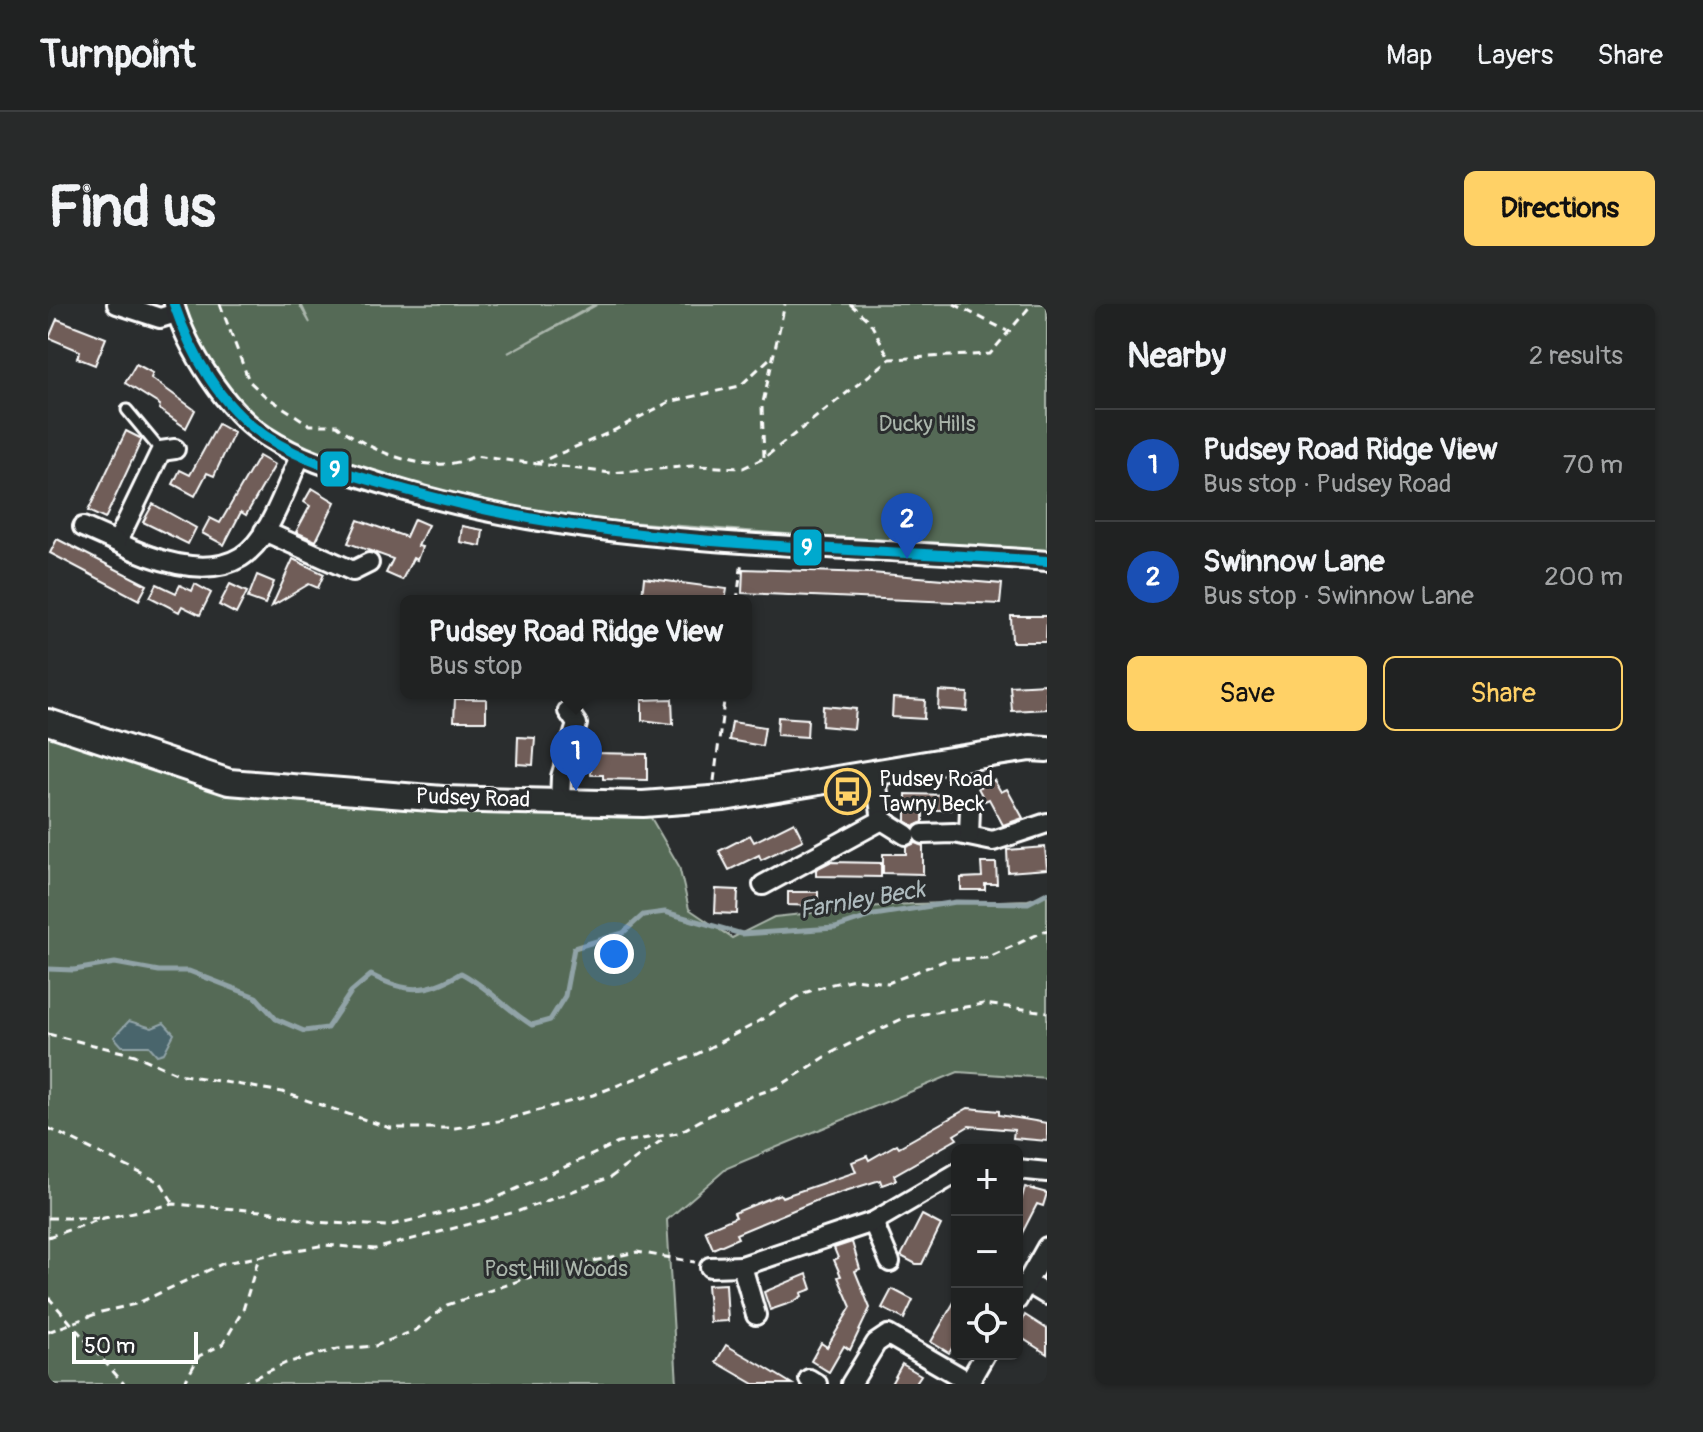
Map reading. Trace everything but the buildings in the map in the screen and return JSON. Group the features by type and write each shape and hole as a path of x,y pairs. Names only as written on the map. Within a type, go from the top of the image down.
{"main road":[{"name":"Pudsey Road","path":"48,722 229,782 443,799 643,804 712,799 1030,748 1047,749"}],"street":[{"path":"117,304 160,318 175,308 232,409 263,435 300,457 412,494 555,526 1047,561"},
{"path":"117,542 168,450"},
{"path":"83,527 146,557 175,564 211,565 241,557 264,531 300,457"},
{"path":"264,531 353,571 369,563"},
{"path":"560,801 561,777 577,724 568,711"},
{"path":"875,773 882,820"},
{"path":"969,836 970,808"},
{"path":"882,820 914,835 969,836 993,841 1047,823"},
{"path":"763,885 882,820"},
{"path":"1023,1170 1047,1172"},
{"path":"710,1267 742,1266 873,1222 951,1176"},
{"path":"873,1222 890,1262"},
{"path":"1023,1290 1047,1247"},
{"path":"742,1266 756,1315"},
{"path":"1027,1283 1047,1295"},
{"path":"851,1384 876,1343 888,1335 971,1383 982,1360"}],"lane":[{"path":"127,410 168,450"}],"path":[{"path":"220,304 249,381 264,395 310,425 337,425 356,441 441,466 463,463 474,456 611,473 693,466 743,468 764,458 890,359 990,354 1032,304"},
{"path":"764,458 762,407 770,358 785,304"},
{"path":"850,304 870,322 890,359"},
{"path":"954,304 1007,331"},
{"path":"532,465 611,432 669,402 740,386 770,358"},
{"path":"738,595 745,541"},
{"path":"712,799 724,699"},
{"path":"48,1034 135,1055 178,1074 282,1092 390,1128 455,1128 504,1120 593,1095 695,1055 751,1026 804,993 854,979 888,983 949,959 987,958 1047,930"},
{"path":"48,1237 104,1218 174,1204 272,1212 313,1222 387,1226 485,1203 618,1143 678,1133 732,1103 778,1087 835,1051 906,1017 983,1004 1047,1012"},
{"path":"48,1128 161,1183 174,1204"},
{"path":"48,1332 136,1304 224,1263 325,1245 375,1249 519,1211 611,1177 669,1135"},
{"path":"48,1218 104,1218"},
{"path":"241,1384 286,1363 338,1349 375,1346 416,1330 447,1305 589,1260 637,1252 670,1255 710,1267"},
{"path":"184,1384 199,1356 223,1344 243,1310 259,1257"},
{"path":"48,1297 124,1384"}],"green space":[{"name":"Ducky Hills","path":"185,304 299,304 310,323 301,304 595,304 508,353 598,304 1047,304 1047,554 550,516 375,475 305,448 267,428 242,408 195,339"},
{"name":"Post Hill Woods","path":"48,722 229,782 643,804 679,866 689,909 732,938 774,917 889,905 1028,900 1047,894 1047,1078 958,1072 727,1168 667,1220 677,1384 48,1384"}],"water":[{"path":"129,1021 152,1028 164,1023 174,1034 164,1053 157,1055 149,1046 122,1046 114,1037"}],"waterway":[{"name":"Farnley Beck","path":"48,969 74,970 115,963 159,971 189,971 256,997 276,1019 304,1031 327,1028 351,992 371,975 395,985 416,989 438,985 461,973 532,1025 550,1020 565,996 574,948 623,933 643,915 665,912 742,934 835,928 874,915 956,902 1028,903 1047,893"}],"transit line":[{"name":"9","path":"174,304 189,342 209,378 249,424 298,454 370,480 484,509 564,524 644,534 805,548 1047,561"}],"place":[{"name":"Swinnow Lane","path":"907,559"},
{"name":"Pudsey Road Ridge View","path":"576,791"},
{"name":"Pudsey Road Tawny Beck","path":"848,792"}]}
